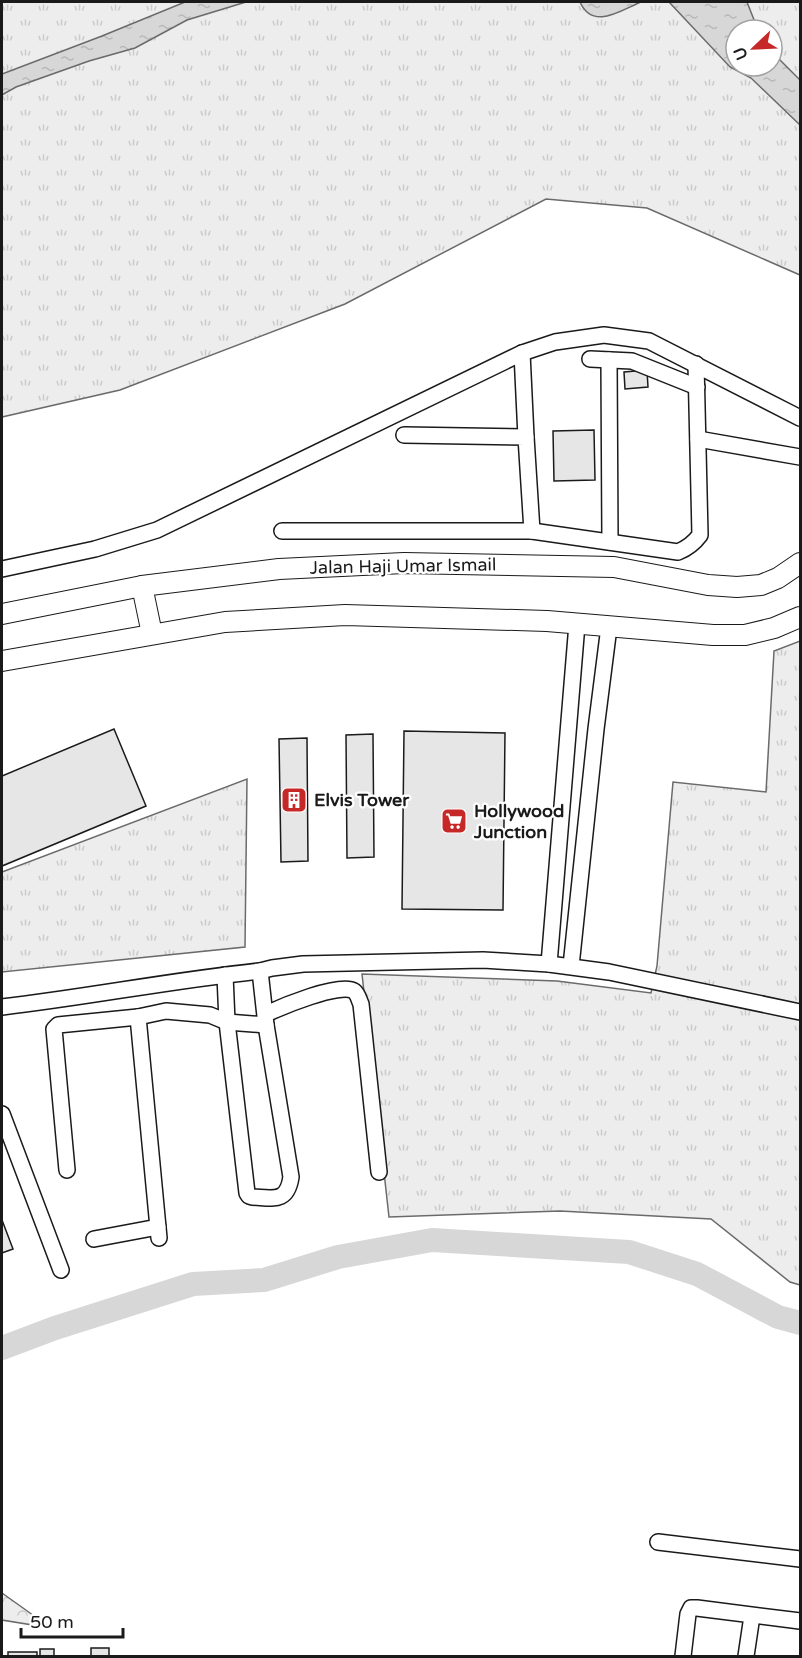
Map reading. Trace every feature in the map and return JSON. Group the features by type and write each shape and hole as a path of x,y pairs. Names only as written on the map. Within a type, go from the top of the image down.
{"main road":[{"name":"Jalan Haji Umar Ismail","path":"2,615 142,586 279,569 404,563 614,567 708,585 737,588 761,585 778,578 801,563"},
{"path":"142,586 152,634"},
{"path":"2,662 225,622 345,615 547,621 714,635 746,634 774,628 801,617"}],"street":[{"path":"2,569 95,549 157,530 522,353 555,342 604,335 649,341 801,418"},
{"path":"522,353 532,531"},
{"path":"590,359 633,361 697,387"},
{"path":"609,360 610,542"},
{"path":"282,531 532,531 678,552 700,535 696,364"},
{"path":"404,435 526,436"},
{"path":"698,439 801,457"},
{"path":"549,964 577,624"},
{"path":"571,966 609,627"},
{"path":"569,728 596,729"},
{"path":"2,1007 303,964 483,960 571,966 609,972 801,1012"},
{"path":"225,975 227,1022 247,1193 252,1197 279,1198 289,1189 291,1177 260,971"},
{"path":"67,1170 54,1029 58,1025 138,1017 166,1011 210,1015 227,1022 266,1019 311,996 344,988 353,991 361,1004 379,1172"},
{"path":"94,1239 159,1232 138,1017"},
{"path":"2,1114 61,1270"},
{"path":"658,1542 801,1559"},
{"path":"682,1656 688,1614 691,1608 801,1621"},
{"path":"746,1656 752,1616"}],"green space":[{"path":"2,2 800,2 800,275 647,208 546,199 345,304 120,390 2,417"},
{"path":"800,641 800,1285 790,1282 711,1219 560,1211 389,1217 362,974 557,981 651,993 657,966 673,782 766,792 774,651"},
{"path":"247,779 245,947 2,972 2,872"},
{"path":"2,1593 51,1628 2,1620"}],"water":[{"path":"185,2 246,2 187,20 135,48 89,61 16,87 2,95 2,74"},
{"path":"580,2 641,2 608,16 600,17 586,11"},
{"path":"669,2 747,2 753,18 724,18 724,61"},
{"path":"784,64 800,80 800,125 751,78 784,78"}],"building":[{"path":"647,370 648,387 625,389 624,372"},
{"path":"594,430 595,480 554,481 553,431"},
{"path":"114,729 146,806 2,866 2,776"},
{"name":"Hollywood Junction","path":"404,731 505,733 503,910 402,909"},
{"path":"373,734 374,857 347,858 346,735"},
{"name":"Elvis Tower","path":"307,738 308,861 281,862 279,739"},
{"path":"2,1220 13,1249 2,1253"},
{"path":"91,1648 109,1648 109,1656 91,1656"},
{"path":"40,1649 54,1649 54,1656 40,1656"},
{"path":"8,1652 37,1652 37,1656 8,1656"}],"waterway":[{"path":"2,1348 55,1328 193,1284 264,1280 338,1257 432,1240 629,1252 697,1274 778,1317 800,1323"}],"place":[{"name":"Elvis Tower","path":"294,800"},
{"name":"Hollywood Junction","path":"454,821"}]}
